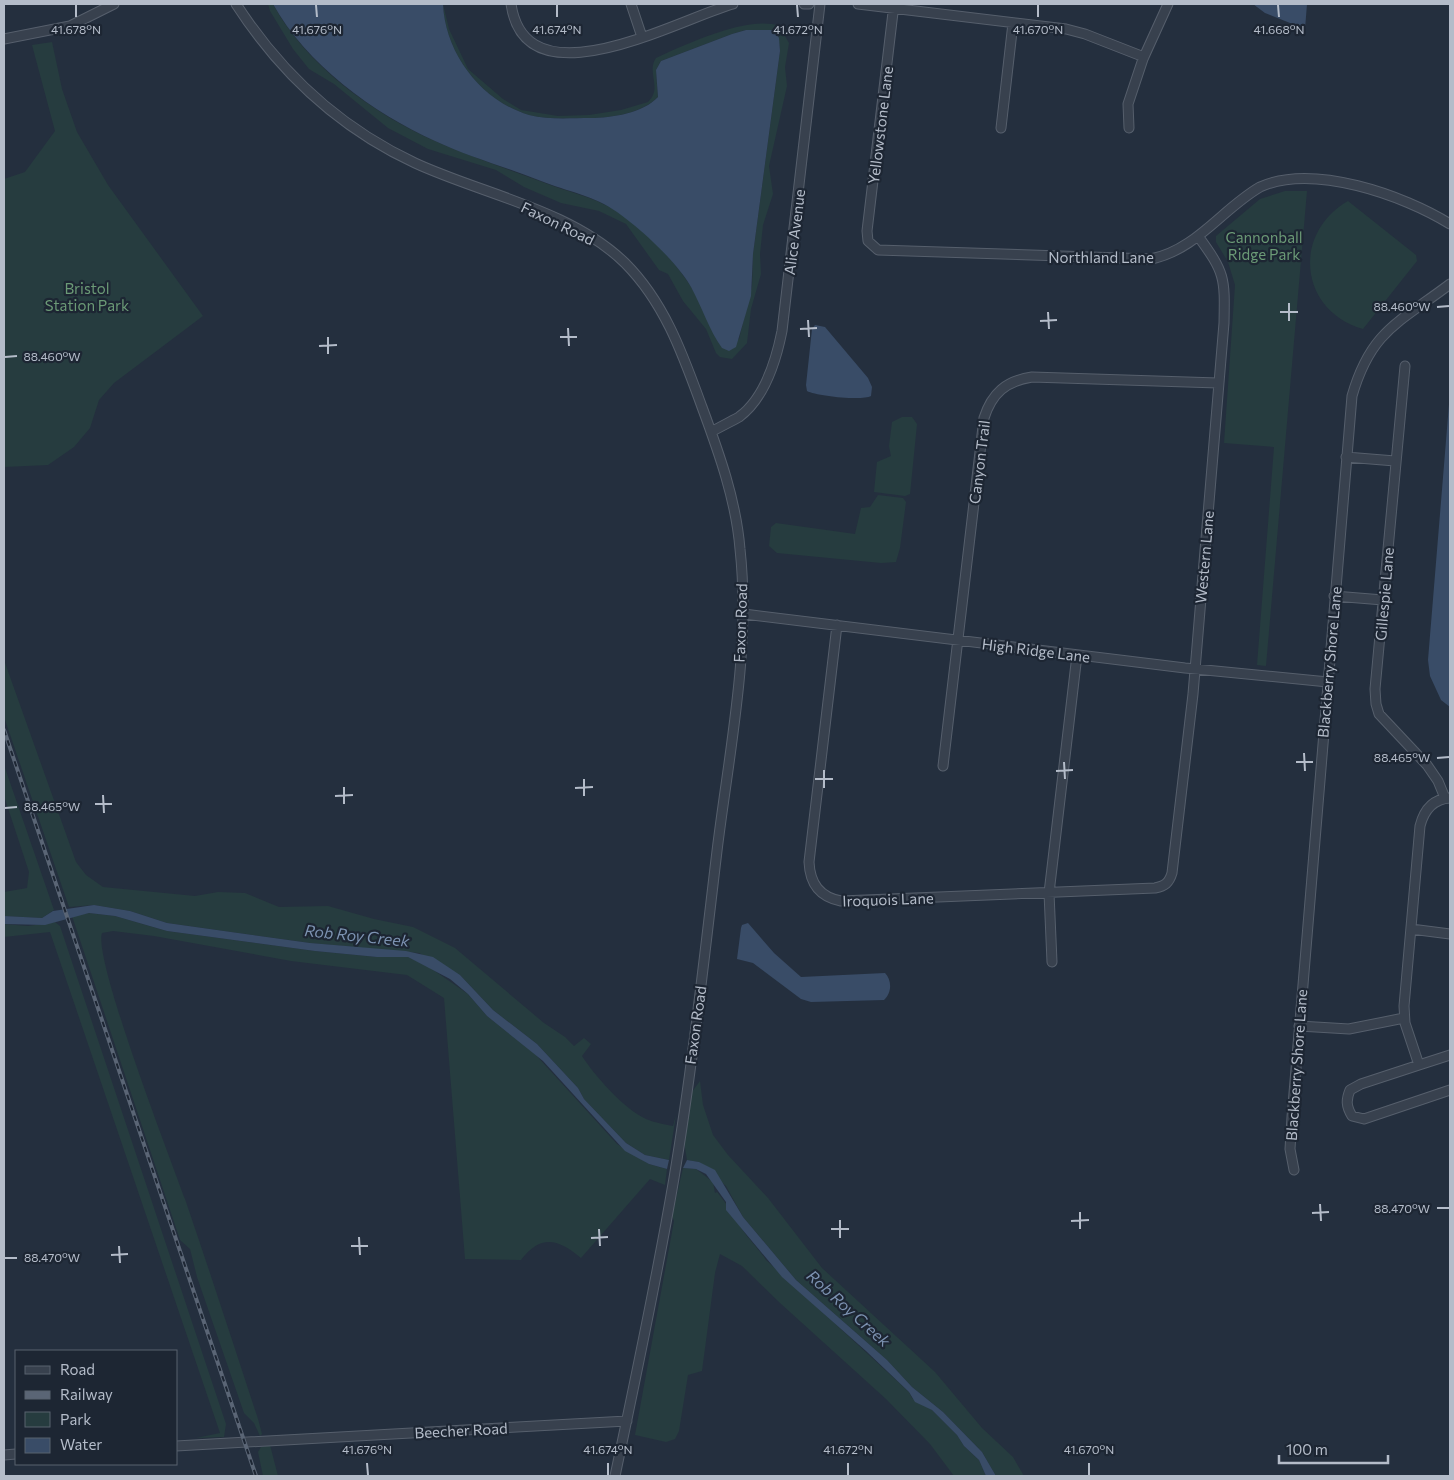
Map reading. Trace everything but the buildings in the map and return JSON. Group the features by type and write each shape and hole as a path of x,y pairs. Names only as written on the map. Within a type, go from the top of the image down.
{"street":[{"path":"4,39 70,26 114,4"},
{"name":"Faxon Road","path":"236,4 259,39 294,79 336,115 374,141 414,163 546,214 589,236 621,259 646,285 666,317 684,358 728,484 740,546 744,614 738,685 700,992 674,1176 615,1476"},
{"path":"511,4 517,25 525,37 545,50 559,52 601,50 642,38 732,4"},
{"path":"631,4 642,38"},
{"path":"804,4 809,4"},
{"name":"Alice Avenue","path":"711,432 740,416 759,393 775,364 782,331 820,4"},
{"path":"858,4 894,6 1049,27 1085,34 1144,57"},
{"path":"1130,128 1128,104 1144,57 1168,4"},
{"name":"Yellowstone Lane","path":"871,245 867,236 867,226 894,6"},
{"path":"1001,128 1013,23"},
{"name":"Northland Lane","path":"871,245 883,252 1147,259 1164,256 1176,251 1198,236 1249,193 1271,182 1290,179 1336,182 1370,188 1406,201 1450,224"},
{"name":"Western Lane","path":"1168,883 1172,873 1176,844 1195,669 1225,287 1218,264 1198,236"},
{"name":"Blackberry Shore Lane","path":"1294,1170 1290,1142 1352,396 1360,370 1372,348 1387,329 1450,284"},
{"name":"Gillespie Lane","path":"1405,366 1375,688 1379,714 1434,774 1447,798 1429,806 1420,826 1404,1018 1419,1065"},
{"name":"Canyon Trail","path":"943,766 984,418 993,396 1006,384 1032,377 1218,383"},
{"path":"1346,457 1396,461"},
{"path":"1334,596 1383,600"},
{"name":"High Ridge Lane","path":"744,614 1195,669 1328,682"},
{"name":"Iroquois Lane","path":"837,626 809,862 811,876 818,890 828,898 842,902 1049,893 1155,888 1162,887 1168,883"},
{"path":"1052,962 1049,893 1077,655"},
{"path":"1410,929 1450,934"},
{"path":"1299,1026 1349,1029 1404,1018"},
{"path":"1450,1055 1361,1084 1350,1090 1346,1099 1352,1116 1364,1119 1450,1090"},
{"name":"Beecher Road","path":"178,1446 627,1421"}],"green space":[{"path":"268,4 273,4 303,47 322,67 365,102 388,117 449,147 598,202 615,210 636,225 665,254 690,285 709,320 718,342 739,339 752,286 753,254 780,51 778,33 775,30 746,30 661,61 656,70 658,97 635,111 599,118 544,118 529,115 512,108 496,99 481,87 458,57 445,22 443,4 449,29 468,69 503,99 521,110 558,116 589,115 621,110 648,102 654,91 653,63 656,58 699,39 734,28 766,24 779,26 789,43 785,67 787,86 769,166 773,194 763,225 760,254 761,274 751,309 747,343 732,359 720,357 716,353 706,329 683,301 668,274 659,270 626,224 599,211 561,203 524,187 496,170 428,149 388,128 334,84 309,69 293,49 270,11"},
{"name":"Bristol Station Park","path":"52,42 62,89 77,132 108,185 203,316 114,383 99,400 90,428 74,447 48,465 4,467 4,179 25,172 55,131 32,45"},
{"name":"Cannonball Ridge Park","path":"1285,191 1307,191 1266,666 1257,665 1274,447 1224,443 1235,285 1228,262 1216,242 1216,236 1260,199"},
{"path":"1348,201 1416,255 1417,261 1363,329 1342,320 1326,306 1316,289 1310,271 1311,251 1317,232 1330,215"},
{"path":"902,417 912,417 917,424 910,494 905,496 874,492 877,462 891,456 889,446 892,422"},
{"path":"878,495 903,498 906,502 900,548 896,562 881,563 777,553 769,546 771,527 776,523 855,534 861,508 870,507"},
{"path":"4,660 76,862 86,875 103,887 195,896 218,892 245,893 279,907 328,906 374,919 413,927 455,948 574,1046 584,1038 591,1044 582,1056 602,1082 637,1114 653,1122 673,1126 676,1115 669,1160 645,1155 626,1143 584,1099 578,1088 537,1044 493,1010 460,975 419,953 310,943 167,923 130,911 94,905 69,907 4,717"},
{"path":"4,765 54,910 42,918 4,916 4,892 27,888 29,872 4,796"},
{"path":"89,913 115,916 167,931 315,951 377,957 408,957 429,967 468,994 487,1016 535,1054 617,1144 649,1164 667,1169 665,1185 650,1179 581,1258 565,1247 550,1242 536,1246 521,1260 465,1259 444,998 407,975 291,961 154,936 113,931 102,933 102,950 109,980 150,1105 204,1254 258,1419 262,1434 260,1436 254,1423 244,1413 197,1277 190,1249 180,1240 72,916"},
{"path":"55,922 60,926 226,1424 224,1437 196,1438 220,1433 50,932 4,937 4,924 28,926"},
{"path":"700,1081 703,1105 713,1135 728,1155 768,1198 822,1268 935,1372 982,1428 1013,1457 1024,1476 996,1476 982,1452 943,1412 912,1387 887,1360 796,1280 743,1217 726,1186 699,1162 687,1160 684,1142 691,1093"},
{"path":"683,1168 696,1169 713,1182 715,1193 717,1192 721,1197 766,1260 909,1392 912,1398 932,1410 979,1460 986,1476 954,1476 930,1444 886,1399 742,1266 720,1254 715,1273 702,1371 688,1375 679,1431 675,1439 666,1442 635,1435 674,1221 672,1216"},
{"path":"270,1445 278,1476 263,1476 258,1452 261,1447"}],"water":[{"path":"273,4 443,4 445,22 458,57 481,87 496,99 512,108 536,117 552,118 608,117 636,111 658,97 656,70 661,61 746,30 775,30 779,38 780,51 753,254 751,296 736,347 729,351 722,348 713,334 685,277 658,246 617,212 590,198 448,147 388,116 343,85 322,66 287,26"},
{"path":"1253,4 1307,4 1305,29 1265,13"},
{"path":"815,325 825,327 868,378 872,387 871,396 858,398 839,397 820,395 807,391 812,329"},
{"path":"1450,392 1450,707 1441,700 1430,676 1428,660"},
{"path":"94,905 130,911 167,923 310,943 406,951 433,957 460,975 493,1010 537,1044 578,1088 584,1099 626,1143 645,1155 669,1160 667,1169 649,1164 625,1151 543,1061 487,1016 468,994 450,979 408,957 377,957 315,951 167,931 115,916 89,913 45,925 4,924 4,916 42,918 53,911"},
{"path":"748,923 774,953 801,977 885,973 890,983 889,994 884,1000 811,1002 801,999 753,963 737,959 741,928 742,925"},
{"path":"687,1160 699,1162 715,1170 743,1217 796,1280 887,1360 912,1387 943,1412 982,1452 996,1476 986,1476 979,1460 932,1410 915,1402 909,1392 866,1351 782,1277 726,1210 726,1202 706,1174 696,1169 683,1168"}],"railway":[{"path":"4,730 256,1476"}],"water label":[{"name":"Rob Roy Creek","path":"357,935"},
{"name":"Rob Roy Creek","path":"849,1308"}]}
